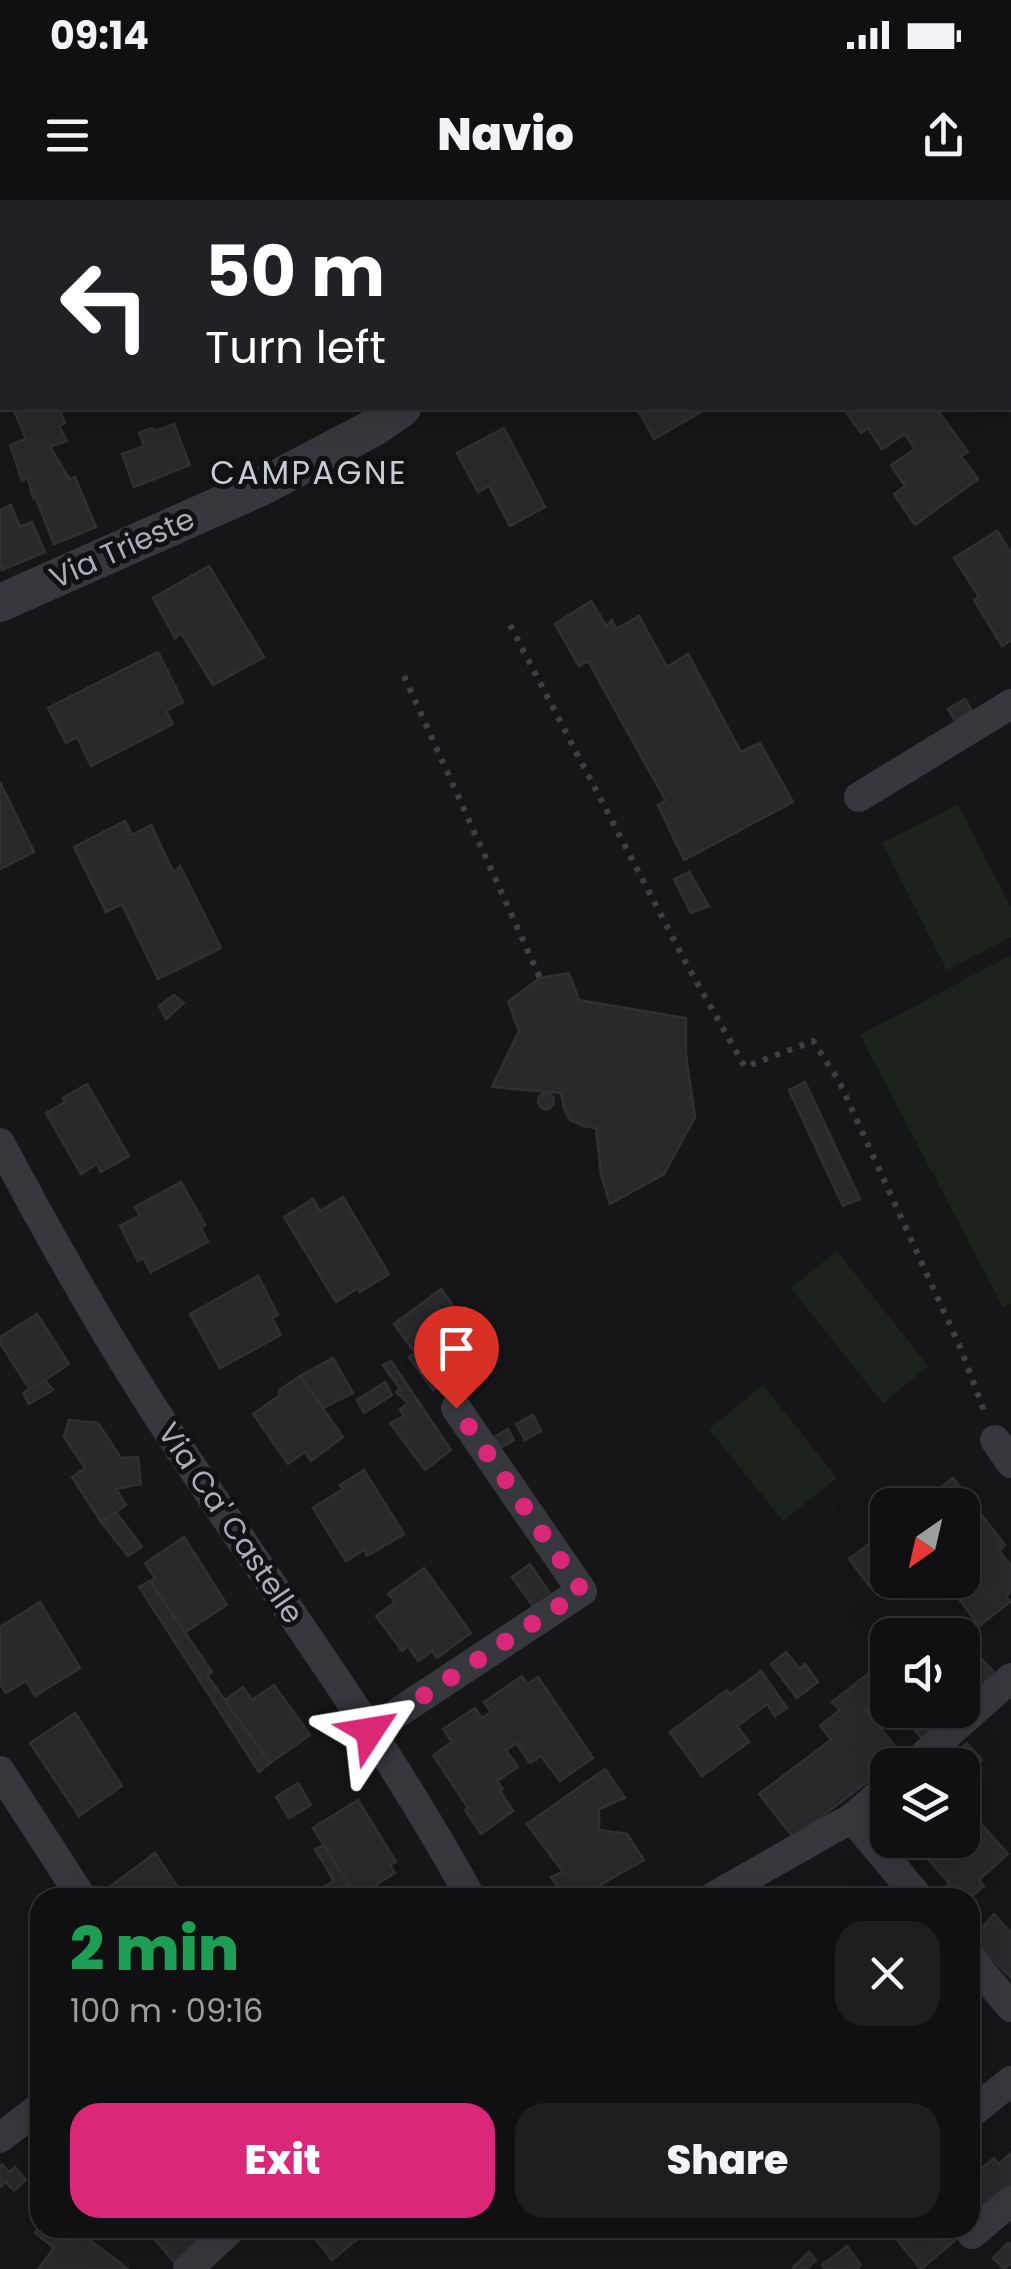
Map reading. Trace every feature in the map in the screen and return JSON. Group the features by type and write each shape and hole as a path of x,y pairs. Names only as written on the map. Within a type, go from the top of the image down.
{"street":[{"name":"Via Trieste","path":"0,603 261,487 373,428 399,410"},
{"path":"860,797 1011,704"},
{"name":"Via Ca' Castelle","path":"0,1143 144,1393 370,1731 466,1888"},
{"path":"370,1731 582,1591 456,1408"},
{"path":"932,1748 1011,1678"},
{"path":"3,1782 75,1888"},
{"path":"730,1888 852,1818 870,1802"},
{"path":"852,1818 911,1888"},
{"path":"980,1970 1011,2007"},
{"path":"980,2106 1011,2081"},
{"path":"0,2138 30,2115"},
{"path":"980,2227 1011,2200"},
{"path":"188,2269 221,2238"}],"path":[{"path":"510,625 744,1067 813,1041 839,1081 960,1347 1003,1452"},
{"path":"404,676 540,978"}],"shaded area":[{"path":"958,804 1011,908 1011,937 947,970 882,843"},
{"path":"1011,955 1011,1303 1003,1307 860,1035"},
{"path":"837,1251 928,1366 883,1403 791,1288"},
{"path":"763,1385 837,1478 783,1521 709,1429"}],"building":[{"path":"14,410 60,410 65,423 59,426 67,441 50,447 70,480 75,477 96,527 54,544 28,478 22,481 10,445 26,439"},
{"path":"638,410 705,410 654,439"},
{"path":"844,410 937,410 968,452 961,456 978,479 915,525 894,494 905,486 891,465 915,449 905,434 882,449 868,428 861,433"},
{"path":"174,424 190,465 134,487 122,454 144,446 139,433"},
{"path":"504,428 545,507 510,526 489,486 478,492 457,453"},
{"path":"11,505 20,527 32,522 45,552 2,570 0,510"},
{"path":"997,531 1011,553 1011,640 1002,646 974,600 979,597 954,558"},
{"path":"209,566 264,657 213,685 181,633 175,638 153,598"},
{"path":"591,601 606,626 612,620 616,629 639,616 667,667 688,654 741,752 760,743 793,802 684,860 658,805 666,801 588,661 579,666 555,624"},
{"path":"158,652 183,702 166,711 173,724 91,766 77,737 66,743 48,708"},
{"path":"965,699 972,711 955,721 948,709"},
{"path":"0,782 34,852 0,869"},
{"path":"125,821 132,835 151,825 174,873 180,866 221,948 158,979 122,904 106,912 74,847"},
{"path":"689,872 709,906 691,913 674,879"},
{"path":"569,973 579,1000 686,1018 686,1055 695,1117 664,1174 610,1204 601,1175 596,1128 570,1120 561,1093 492,1087 519,1031 508,1002 540,978"},
{"path":"174,995 184,1003 166,1019 159,1006"},
{"path":"805,1082 860,1199 843,1206 789,1090"},
{"path":"87,1084 129,1156 101,1172 97,1164 81,1174 46,1113"},
{"path":"546,1093 554,1101 546,1109 538,1101"},
{"path":"181,1182 205,1225 201,1228 208,1242 151,1272 143,1258 138,1261 120,1226 140,1215 135,1207"},
{"path":"343,1197 389,1274 336,1302 284,1217 313,1199 320,1211"},
{"path":"258,1276 278,1315 272,1318 281,1335 220,1368 190,1314"},
{"path":"441,1289 469,1327 462,1333 479,1357 433,1390 409,1357 415,1353 394,1324"},
{"path":"37,1314 69,1364 30,1390 0,1337"},
{"path":"333,1358 353,1393 323,1408 300,1376"},
{"path":"391,1361 451,1450 425,1470 390,1423 404,1416 400,1410 408,1403 396,1392 400,1389 383,1365"},
{"path":"300,1376 343,1437 311,1461 305,1452 288,1464 253,1414"},
{"path":"45,1380 53,1390 29,1404 23,1393"},
{"path":"385,1382 392,1395 364,1413 357,1400"},
{"path":"533,1415 541,1431 525,1440 516,1424"},
{"path":"69,1420 98,1423 121,1458 138,1457 141,1484 116,1489 126,1505 101,1522 72,1477 85,1468 64,1437"},
{"path":"508,1429 514,1440 497,1450 491,1439"},
{"path":"364,1470 404,1534 367,1556 364,1550 346,1561 313,1508"},
{"path":"953,1478 961,1488 940,1488"},
{"path":"116,1512 142,1547 128,1556 101,1522"},
{"path":"980,1513 1005,1545 999,1550 1011,1566 1011,1592 1006,1596 1010,1602 980,1625 980,1618 973,1618 958,1598 980,1598"},
{"path":"184,1537 227,1605 184,1633 150,1581 155,1578 145,1563"},
{"path":"870,1543 870,1587 849,1559"},
{"path":"530,1564 553,1598 536,1610 512,1577"},
{"path":"424,1568 471,1633 437,1658 432,1651 418,1661 408,1646 402,1651 376,1616 395,1602 388,1594"},
{"path":"150,1581 212,1672 207,1675 270,1763 259,1772 139,1587"},
{"path":"40,1602 80,1668 35,1696 26,1681 6,1693 0,1684 0,1627"},
{"path":"786,1652 800,1669 805,1664 818,1682 797,1698 771,1664"},
{"path":"980,1657 997,1676 980,1690"},
{"path":"761,1671 787,1708 775,1716 767,1704 737,1726 749,1742 702,1776 670,1732 727,1690 730,1694"},
{"path":"870,1672 870,1707 866,1710 870,1728 880,1728 896,1748 870,1748 870,1780 794,1838 759,1794 831,1740 820,1726 840,1710 832,1702"},
{"path":"522,1676 527,1684 538,1677 593,1758 560,1781 541,1756 530,1763 516,1743 506,1750 518,1767 497,1781 513,1811 481,1834 433,1755 452,1742 443,1729 475,1708 482,1718 491,1712 484,1702"},
{"path":"274,1685 310,1735 270,1763 225,1700 243,1687 252,1700"},
{"path":"75,1713 122,1786 79,1816 30,1743"},
{"path":"913,1728 935,1728 922,1739"},
{"path":"605,1769 625,1798 599,1809 599,1830 627,1834 644,1860 595,1888 558,1888 551,1877 563,1872 527,1824"},
{"path":"298,1783 311,1805 289,1818 276,1797"},
{"path":"358,1800 396,1862 390,1865 395,1873 371,1888 350,1888 313,1828"},
{"path":"980,1822 1008,1854 979,1880 984,1886 980,1889 950,1888 927,1858 980,1858"},
{"path":"324,1845 350,1888 322,1888 334,1881 315,1849"},
{"path":"155,1853 178,1888 112,1888"},
{"path":"994,1914 1011,1933 1011,1978 980,1946 980,1930"},
{"path":"1011,2153 1011,2193 980,2219 980,2170 994,2158 999,2164"},
{"path":"2,2164 9,2172 15,2167 26,2180 14,2191 6,2182 0,2187"},
{"path":"41,2238 87,2238 128,2269 38,2269 54,2248"},
{"path":"155,2238 203,2238 175,2263"},
{"path":"315,2238 359,2238 332,2260"},
{"path":"895,2238 958,2238 921,2269"},
{"path":"1008,2243 1011,2264 1004,2269 993,2258"},
{"path":"847,2246 861,2265 856,2269 825,2269 822,2265"},
{"path":"809,2252 816,2260 806,2269 794,2269 793,2267"}],"district":[{"name":"CAMPAGNE","path":"309,472"}],"route":[{"path":"370,1731 582,1591 456,1408"}]}
